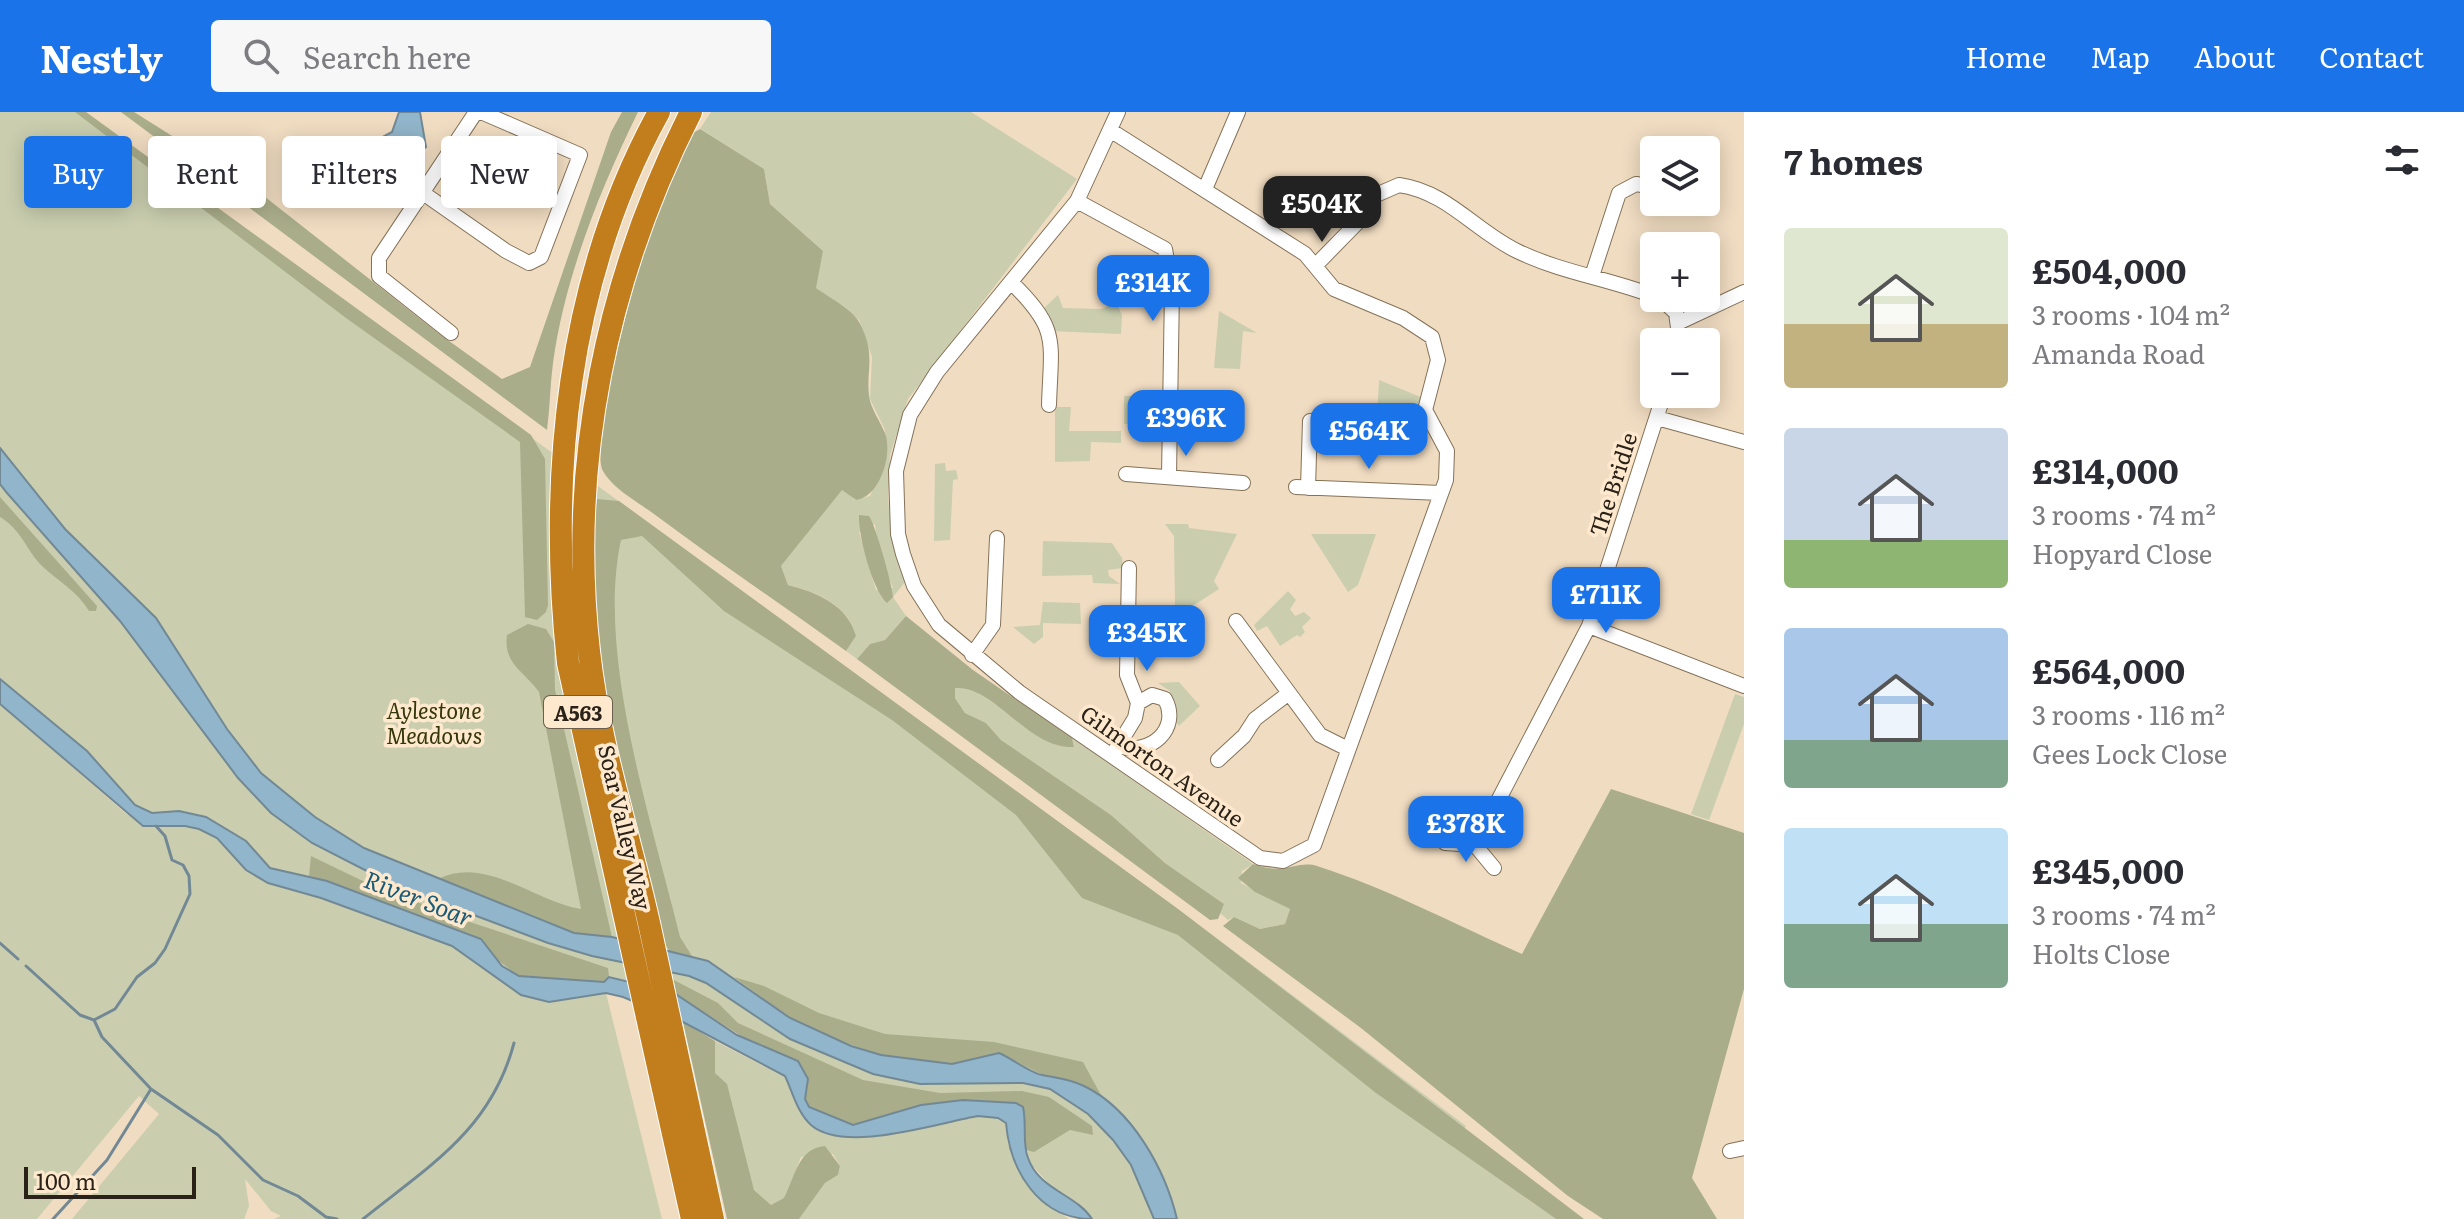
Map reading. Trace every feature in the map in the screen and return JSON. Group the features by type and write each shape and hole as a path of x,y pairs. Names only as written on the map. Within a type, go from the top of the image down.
{"highway":[{"name":"Soar Valley Way","path":"638,925 568,663 559,579 559,492 565,424 579,341 603,242 625,183 659,112"},
{"name":"Soar Valley Way","path":"691,112 649,207 619,295 589,435 583,500 582,577 589,654 638,925 666,1055 692,1219"},
{"name":"Soar Valley Way","path":"666,1055 713,1219"}],"street":[{"path":"425,190 478,112 580,155 541,257 529,263 506,251 425,194"},
{"name":"Gilmorton Avenue","path":"1118,112 1077,201 923,393 906,426 896,471 898,534 907,570 939,625 972,655 1019,692 1117,750 1212,828 1271,862 1283,861 1314,845 1449,467 1447,451 1427,417 1426,402 1438,360 1432,337 1403,318 1334,289 1324,281 1316,265"},
{"path":"1205,189 1238,112"},
{"path":"1110,130 1205,189 1316,265 1357,223 1376,195 1399,185 1446,201 1503,244 1540,261 1640,291"},
{"path":"1592,276 1619,193 1640,185"},
{"path":"1077,201 1165,249 1172,289 1169,476"},
{"path":"413,208 379,258 379,276 451,333"},
{"path":"1011,282 1041,311 1049,331 1049,405"},
{"path":"1680,322 1744,292"},
{"path":"1674,312 1680,328"},
{"name":"The Bridle","path":"1475,845 1589,626 1660,408"},
{"path":"1657,418 1744,442"},
{"path":"1327,422 1310,421 1302,487 1441,493"},
{"path":"1126,474 1243,483"},
{"path":"972,655 993,625 997,538"},
{"path":"1129,568 1127,675 1138,703 1135,718 1121,736 1117,750 1144,748 1160,738 1166,728 1169,710 1165,699 1152,695 1138,703"},
{"path":"1236,621 1320,735 1348,749"},
{"path":"1589,626 1744,686"},
{"path":"1218,760 1244,736 1255,719 1289,693"},
{"path":"1445,843 1475,845 1494,868"}],"green space":[{"name":"Aylestone Meadows","path":"0,112 85,112 118,136 24,136 24,208 132,208 132,146 148,158 148,208 217,208 1178,909 1466,1126 1453,1147 1556,1219 1081,1219 1028,1161 1029,1119 944,1106 808,1069 674,990 607,986 549,1002 606,993 662,1219 274,1219 281,1216 271,1211 245,1179 249,1206 244,1219 72,1219 159,1114 139,1096 37,1219 0,1219 0,704 124,812 143,825 155,825 0,693"},
{"path":"75,112 86,112 119,136 107,136"},
{"path":"121,112 134,112 172,136 153,136"},
{"path":"622,112 638,112 610,172 575,266 552,371 547,430 250,208 266,208 266,198 438,333 502,379 530,367 611,132"},
{"path":"711,112 971,112 1077,179 908,399 890,455 888,498 892,539 905,582 893,597 906,616 885,640 870,644 857,659 846,651 856,636 846,616 830,601 788,585 781,566 842,489 855,500 870,496 886,459 885,430 870,399 872,357 859,320 815,288 823,251 770,204 764,169 700,129","holes":["875,524 878,549 893,588 876,590 859,532"]},
{"path":"700,129 764,169 770,204 823,251 816,288 856,317 865,334 869,354 870,401 886,438 883,471 879,481 865,497 856,500 842,490 781,566 788,585 820,596 846,616 856,636 846,651 626,495 603,471 600,454 609,390 638,273 666,190 691,134"},
{"path":"132,145 148,157 148,167 132,155"},
{"path":"201,208 218,208 531,435 545,459 548,605 546,612 537,620 525,617 520,442 346,318"},
{"path":"1111,291 1122,315 1121,334 1049,331 1041,311 1058,295 1063,308 1101,309 1111,305"},
{"path":"1219,311 1257,333 1243,331 1240,369 1214,368"},
{"path":"1379,380 1423,398 1422,407 1389,408 1388,437 1376,437"},
{"path":"1162,395 1162,422 1124,424 1124,396"},
{"path":"1055,407 1071,407 1069,431 1121,431 1121,443 1091,442 1090,461 1055,462"},
{"path":"945,463 946,471 956,470 958,479 953,480 950,540 934,541 935,464"},
{"path":"0,497 97,606 96,611 89,611 74,592 42,566 14,528 0,517"},
{"path":"597,499 619,501 1178,909 1584,1219 1556,1219 1376,1093 1178,935 1082,898 1016,815 892,720 724,611 642,536 621,540 615,585 616,634 621,686 642,791 680,937 692,956 670,951 661,940 599,672 592,525"},
{"path":"859,515 869,516 879,542 893,597 887,603 876,586 867,561"},
{"path":"1165,524 1188,524 1189,528 1237,534 1214,581 1219,589 1182,613 1175,605 1174,536"},
{"path":"1311,534 1376,534 1358,585 1348,592"},
{"path":"1043,541 1112,543 1122,558 1123,568 1108,570 1109,576 1120,584 1093,583 1092,575 1042,576"},
{"path":"1288,591 1296,600 1290,609 1295,616 1304,612 1311,618 1302,627 1305,632 1300,637 1297,635 1280,646 1267,626 1257,631 1254,625"},
{"path":"1043,602 1080,603 1081,624 1043,623 1043,637 1034,644 1013,627 1040,625"},
{"path":"906,616 973,670 1072,738 1074,747 1042,739 984,696 955,688 955,698 965,713 986,723 1001,740 1111,815 1165,863 1224,904 1218,919 1210,920 857,659 870,644 885,640"},
{"path":"528,624 546,629 554,642 555,690 612,937 574,933 438,879 456,873 492,876 581,909 539,692 508,653 507,635"},
{"path":"1179,682 1200,706 1179,726 1174,720 1170,691 1158,683"},
{"path":"955,687 985,697 1044,740 1074,746 1072,738 1253,864 1242,871 1241,883 1290,909 1285,924 1260,929 1234,917 1228,920 1220,913 1224,904 1165,863 1111,815 1001,740 986,723 965,713 955,698"},
{"path":"1735,694 1744,697 1744,724 1709,820 1691,814"},
{"path":"1611,789 1744,833 1744,989 1692,1178 1717,1219 1603,1219 1568,1196 1361,1028 1223,926 1234,917 1260,929 1285,924 1290,909 1255,892 1238,878 1253,864 1274,869 1310,865 1396,896 1522,954"},
{"path":"311,856 369,884 608,968 609,977 604,982 519,976 456,929 309,876"},
{"path":"734,977 764,986 819,1013 885,1034 994,1042 1083,1062 1102,1097 1086,1087 1043,1075 999,1053 952,1064 881,1055 829,1037 790,1018"},
{"path":"670,978 718,1003 738,1023 863,1080 940,1093 1022,1091 1049,1097 1092,1126 1093,1135 1070,1130 1034,1152 1026,1150 1023,1107 884,1116 853,1125 809,1107 805,1099 808,1079 674,993"},
{"path":"683,1022 715,1041 715,1073 727,1084 754,1190 771,1205 784,1198 798,1165 816,1148 825,1146 840,1166 838,1175 825,1183 799,1219 727,1219"},
{"path":"715,1041 785,1077 806,1120 826,1133 868,1137 978,1116 998,1118 1006,1123 1008,1144 1045,1203 1069,1219 799,1219 825,1183 838,1175 840,1166 833,1154 801,1157 785,1198 771,1205 754,1190 715,1073"}],"water":[{"path":"399,112 420,112 424,136 384,136 392,132"},
{"path":"0,448 65,529 156,618 227,729 261,773 315,817 364,848 574,933 612,937 708,961 790,1018 851,1046 881,1055 952,1064 999,1053 1037,1074 1084,1086 1117,1109 1144,1142 1164,1180 1177,1219 1154,1219 1131,1165 1113,1140 1088,1114 1050,1089 1023,1083 920,1084 873,1074 790,1039 706,983 689,976 592,956 548,943 394,885 312,843 271,813 238,778 120,621 7,493 0,484"},
{"path":"0,679 87,751 135,805 152,813 179,811 206,817 246,841 270,868 327,881 481,939 502,966 519,976 604,982 609,977 674,993 737,1035 798,1061 808,1079 805,1099 809,1107 853,1125 921,1105 963,1100 1016,1103 1023,1107 1026,1152 1033,1169 1049,1185 1077,1203 1092,1219 1057,1211 1031,1189 1014,1158 1006,1123 998,1118 978,1116 868,1137 826,1133 811,1125 802,1114 785,1076 683,1022 606,993 549,1002 521,995 452,946 321,898 268,883 246,870 217,838 199,829 143,826 0,704"}],"waterway":[{"path":"53,1219 107,1160 151,1089 102,1037 94,1020 115,1009 137,977 155,963 165,949 190,894 189,876 183,865 172,860 165,836 156,826"},
{"path":"0,943 18,959"},
{"path":"26,966 80,1015 94,1020"},
{"path":"363,1219 434,1163 474,1123 504,1073 514,1043"},
{"path":"151,1089 218,1135 263,1180 298,1196 326,1217 337,1219"}],"water label":[{"name":"River Soar","path":"419,897"}]}
